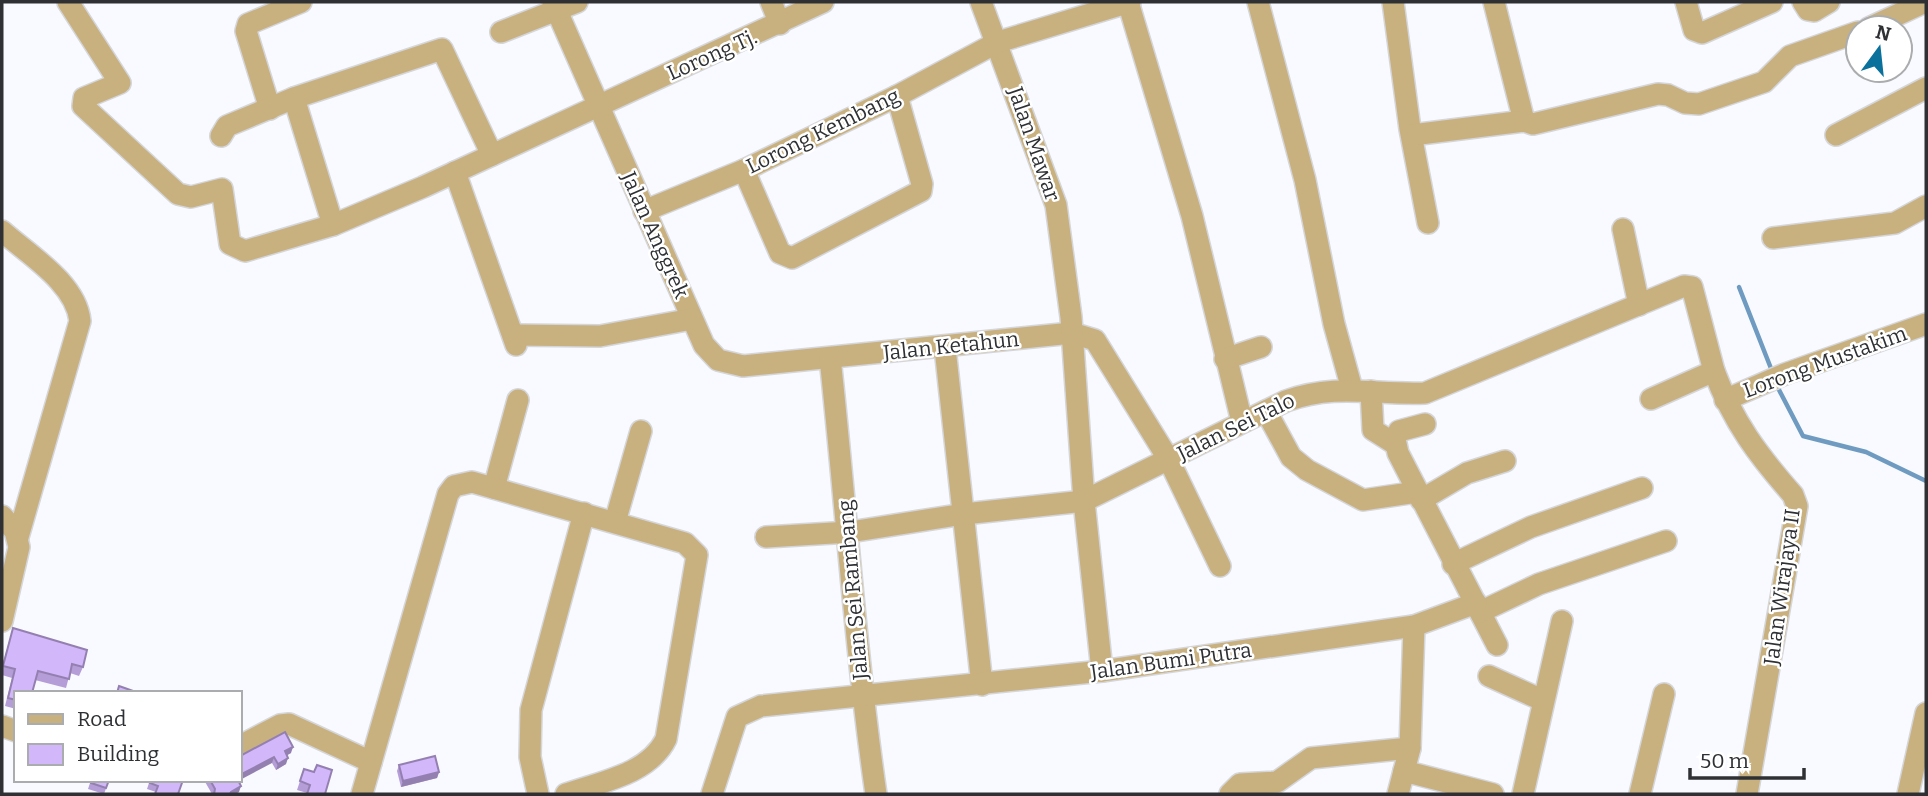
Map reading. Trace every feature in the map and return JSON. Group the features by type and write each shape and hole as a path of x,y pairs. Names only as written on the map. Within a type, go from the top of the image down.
{"street":[{"name":"Lorong Tj.","path":"68,2 120,83 84,98 83,106 178,194 191,197 222,189 233,248 252,251 334,225 780,24 823,2"},
{"path":"270,109 247,27 250,22 301,2"},
{"path":"501,32 555,7 577,2"},
{"path":"771,2 780,24"},
{"name":"Jalan Mawar","path":"981,2 999,42 1056,205 1072,333 1084,501 1102,671"},
{"path":"1129,2 1192,216 1242,422"},
{"name":"Lorong Kembang","path":"644,211 744,170 897,96 999,42 1129,2"},
{"path":"1258,2 1305,180 1334,324 1361,390 1373,430 1395,444 1453,564 1497,645"},
{"path":"1393,2 1428,223"},
{"path":"1494,2 1528,122"},
{"path":"1686,2 1694,30 1702,33 1772,2"},
{"path":"1803,2 1808,10 1814,11 1829,2"},
{"path":"1899,14 1925,2"},
{"name":"Jalan Anggrek","path":"555,7 692,319 710,354 729,365 830,359"},
{"path":"1412,135 1528,122 1658,94 1668,95 1685,103 1699,104 1764,82 1790,56 1844,37"},
{"path":"221,136 227,126 294,98 442,49 492,155"},
{"path":"1836,135 1926,88"},
{"path":"744,170 780,254 792,258 921,191 922,184 897,96"},
{"path":"294,98 334,225"},
{"path":"455,172 515,340 600,336 692,319"},
{"path":"1773,238 1895,223 1926,206"},
{"path":"1623,229 1639,305"},
{"path":"2,231 70,292 78,306 80,321 18,537 19,547 2,621"},
{"name":"Jalan Sei Talo","path":"766,537 849,532 964,514 1084,501 1242,422 1316,391 1424,393 1684,286 1692,287 1714,371 1725,400"},
{"name":"Lorong Mustakim","path":"1725,400 1785,374 1926,324"},
{"path":"1072,333 1095,340 1169,460 1220,566"},
{"name":"Jalan Ketahun","path":"830,359 1072,333"},
{"path":"1225,359 1261,347"},
{"path":"945,348 982,685"},
{"name":"Jalan Sei Rambang","path":"712,794 737,716 761,706 862,695 849,532 830,359"},
{"path":"1651,399 1714,371"},
{"path":"494,488 518,400"},
{"name":"Jalan Wirajaya II","path":"1725,400 1749,443 1793,495 1797,506 1747,794"},
{"path":"1266,411 1291,457 1307,470 1363,500 1419,496 1467,472 1506,461"},
{"path":"1395,444 1399,431 1426,424"},
{"path":"615,522 641,431"},
{"path":"362,794 448,494 463,482 494,488 685,543 697,555 666,738 659,752 640,767 566,794"},
{"path":"1453,564 1531,527 1642,488"},
{"path":"538,794 530,757 531,710 584,513"},
{"path":"2,516 18,537"},
{"name":"Jalan Bumi Putra","path":"862,695 1102,671 1414,626 1478,608 1539,584 1666,541"},
{"path":"1523,794 1542,700 1562,621"},
{"path":"1398,794 1410,748 1414,626"},
{"path":"1489,676 1542,700"},
{"path":"1640,794 1664,694"},
{"path":"862,695 876,794"},
{"path":"1908,794 1926,717"},
{"path":"242,745 280,725 289,724 371,762"},
{"path":"1230,794 1240,784 1284,785 1311,758 1410,748"},
{"path":"1404,771 1493,794"}],"building":[{"path":"13,628 87,650 83,667 72,664 69,679 38,671 33,691 14,691 14,700 8,698 15,669 3,666"},
{"path":"119,686 133,691 118,691"},
{"path":"285,732 293,747 285,751 288,758 278,764 274,757 242,774 242,755"},
{"path":"435,756 439,772 403,781 399,765"},
{"path":"317,765 332,770 325,794 307,794 310,785 300,781 304,769 314,772"},
{"path":"91,782 108,782 106,788"},
{"path":"182,782 178,794 155,794 158,786 150,783"},
{"path":"211,782 239,782 241,786 230,794 214,794 215,789"}],"waterway":[{"path":"1739,287 1772,371"},
{"path":"1777,386 1803,436 1866,452 1926,481"}]}
